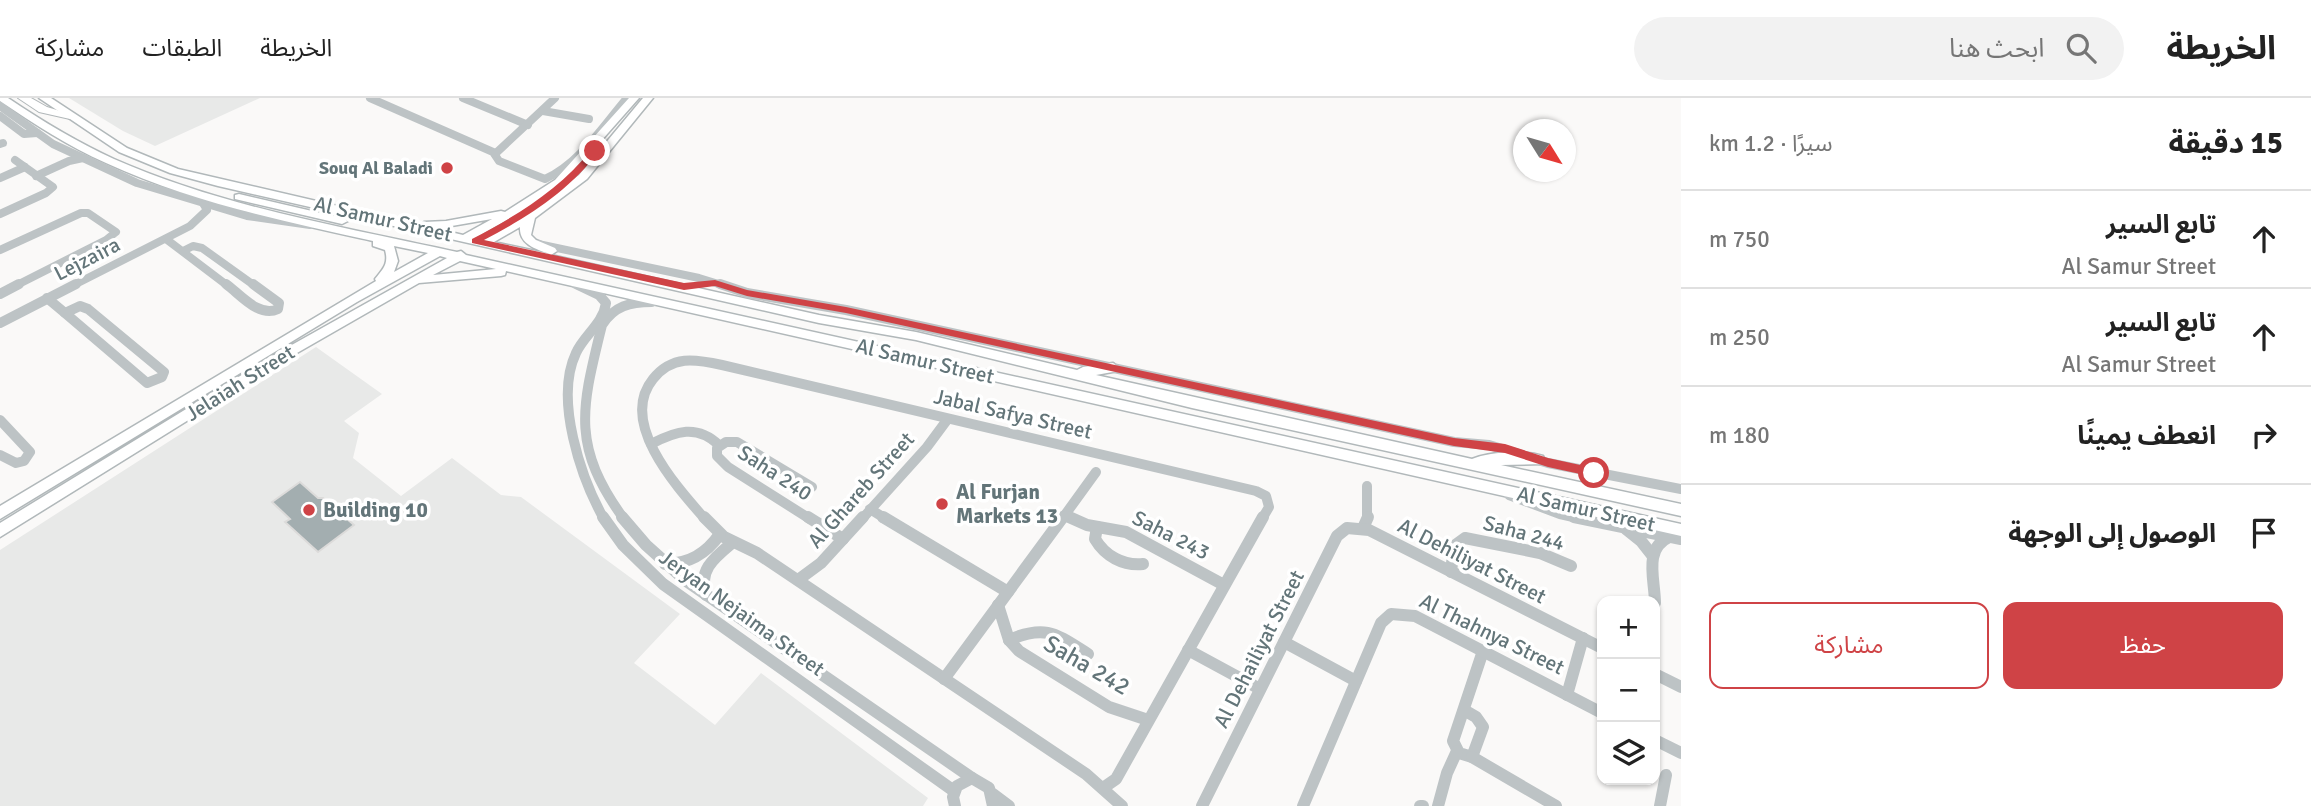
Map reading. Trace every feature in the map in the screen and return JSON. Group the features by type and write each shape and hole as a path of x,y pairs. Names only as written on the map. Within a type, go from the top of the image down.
{"highway":[{"path":"23,98 43,110 71,116"}],"main road":[{"name":"Al Samur Street","path":"2,98 38,128 87,150 158,181 255,211 319,226 578,263 819,319 916,337 1192,403 1681,510"},
{"name":"Al Samur Street","path":"44,98 122,150 174,171 403,223 523,271 1490,488 1677,535"},
{"path":"461,248 565,176 634,98"},
{"path":"461,248 531,216 583,177 648,98"},
{"path":"38,128 70,154"},
{"path":"185,417 227,382 294,341 522,215 564,186 592,156 595,143"},
{"path":"403,223 442,224 497,215 511,210 565,176"},
{"path":"158,181 187,185 748,311 819,319"},
{"path":"531,216 524,232 532,243 578,263"},
{"path":"319,226 380,243 391,251 393,263 389,271 353,299"},
{"name":"Jelaiah Street","path":"0,531 461,248"},
{"name":"Jelaiah Street","path":"0,513 353,299 461,248"},
{"path":"406,284 467,274 523,271"},
{"path":"684,286 715,283"},
{"path":"992,355 1078,372 1113,368"},
{"path":"1462,462 1514,458 1538,460"}],"street":[{"path":"370,98 495,154 499,161 542,178 551,178 586,145 627,98"},
{"path":"463,98 527,125"},
{"path":"495,154 555,98"},
{"name":"Al Samur Street","path":"0,106 38,128"},
{"path":"543,111 589,118"},
{"path":"0,116 21,136 38,128"},
{"name":"Al Samur Street","path":"70,154 137,183 204,205 282,222 319,226"},
{"path":"36,176 70,154"},
{"path":"0,214 51,190 52,187 15,160"},
{"path":"0,178 24,167"},
{"name":"Lejzaira","path":"0,323 190,226 207,210 204,205"},
{"name":"Lejzaira","path":"190,226 231,212"},
{"path":"0,250 81,213 88,213 116,232 106,240 0,294"},
{"path":"166,239 261,311 270,313 278,309 279,303 202,248 192,246 183,251"},
{"name":"Al Samur Street","path":"532,243 715,283 747,293 846,310 1454,442 1489,445 1538,460 1681,489"},
{"name":"Jeryan Nejaima Street","path":"573,282 601,295 606,309 575,355 570,391 570,428 583,472 603,518 632,556 663,584 954,801"},
{"path":"47,298 64,314 148,383 162,377 163,372 88,309 80,306 64,314"},
{"name":"Jeryan Nejaima Street","path":"662,301 630,302 613,310 602,325 585,392 586,435 594,464 620,516 665,564 705,595 972,778 983,781 993,800"},
{"path":"570,391 574,388 579,359 587,358 592,365"},
{"name":"Jabal Safya Street","path":"1103,788 1116,779 1269,507 1263,494 765,375 681,360 668,365 642,389 643,415 651,444 674,484 720,534 732,543 752,550 798,580 1086,774 1122,806"},
{"name":"Al Ghareb Street","path":"798,580 818,566 843,539 931,442 947,419"},
{"path":"0,420 30,452 24,461 13,464 7,463 0,455"},
{"path":"651,444 673,432 687,429 708,435 719,445"},
{"name":"Saha 240","path":"812,487 737,442 729,441 719,445 716,454 728,467 843,539"},
{"path":"944,679 1096,472"},
{"name":"Al Dehiliyat Street","path":"1367,486 1369,514 1363,528 1597,645"},
{"name":"Al Samur Street","path":"1490,488 1550,511 1677,535"},
{"path":"870,509 1008,592"},
{"name":"Saha 243","path":"1065,515 1097,527 1126,532 1224,585"},
{"path":"1621,526 1641,541 1652,555"},
{"name":"Saha 243","path":"1097,527 1095,539 1103,551 1126,564 1143,564"},
{"name":"Al Dehailiyat Street","path":"1202,806 1339,533 1349,527 1363,528"},
{"path":"665,564 689,562 713,544 720,534"},
{"path":"1655,596 1652,555 1655,544 1677,535"},
{"name":"Saha 244","path":"1451,572 1454,546 1465,538 1547,554 1571,566"},
{"path":"705,595 702,583 704,570 732,543"},
{"path":"998,605 1009,640"},
{"name":"Al Thahnya Street","path":"1303,806 1381,623 1391,614 1415,616 1597,710"},
{"name":"Saha 242","path":"1088,654 1044,629 1030,630 1009,640 1018,651 1100,702 1119,712 1148,720"},
{"name":"Al Thahnya Street","path":"1567,695 1583,638"},
{"path":"1284,642 1356,681"},
{"path":"1188,650 1260,689"},
{"path":"1483,651 1453,741 1457,751 1556,806"},
{"path":"1660,676 1681,687"},
{"path":"1464,710 1476,717 1483,727 1472,757"},
{"path":"1660,743 1681,754"},
{"path":"1438,806 1447,773 1457,751"},
{"path":"1660,806 1667,775"},
{"path":"954,801 961,782 972,778"},
{"path":"993,800 1009,806"}],"shaded area":[{"path":"69,98 260,98 155,146 123,131"},
{"path":"316,347 382,394 344,421 359,433 353,458 401,496 452,458 501,495 521,497 680,614 634,663 715,725 761,673 928,798 923,806 0,806 0,550"}],"building":[{"name":"Building 10","path":"300,482 354,525 318,552 285,522 290,519 272,502"}],"place":[{"name":"Souq Al Baladi","path":"447,168"},
{"name":"Al Furjan Markets 13","path":"942,504"},
{"name":"Building 10","path":"309,510"}],"route":[{"path":"595,151 575,176 551,196 475,241 684,286 715,283 747,293 846,310 1454,442 1505,448 1548,463 1594,473"}]}
